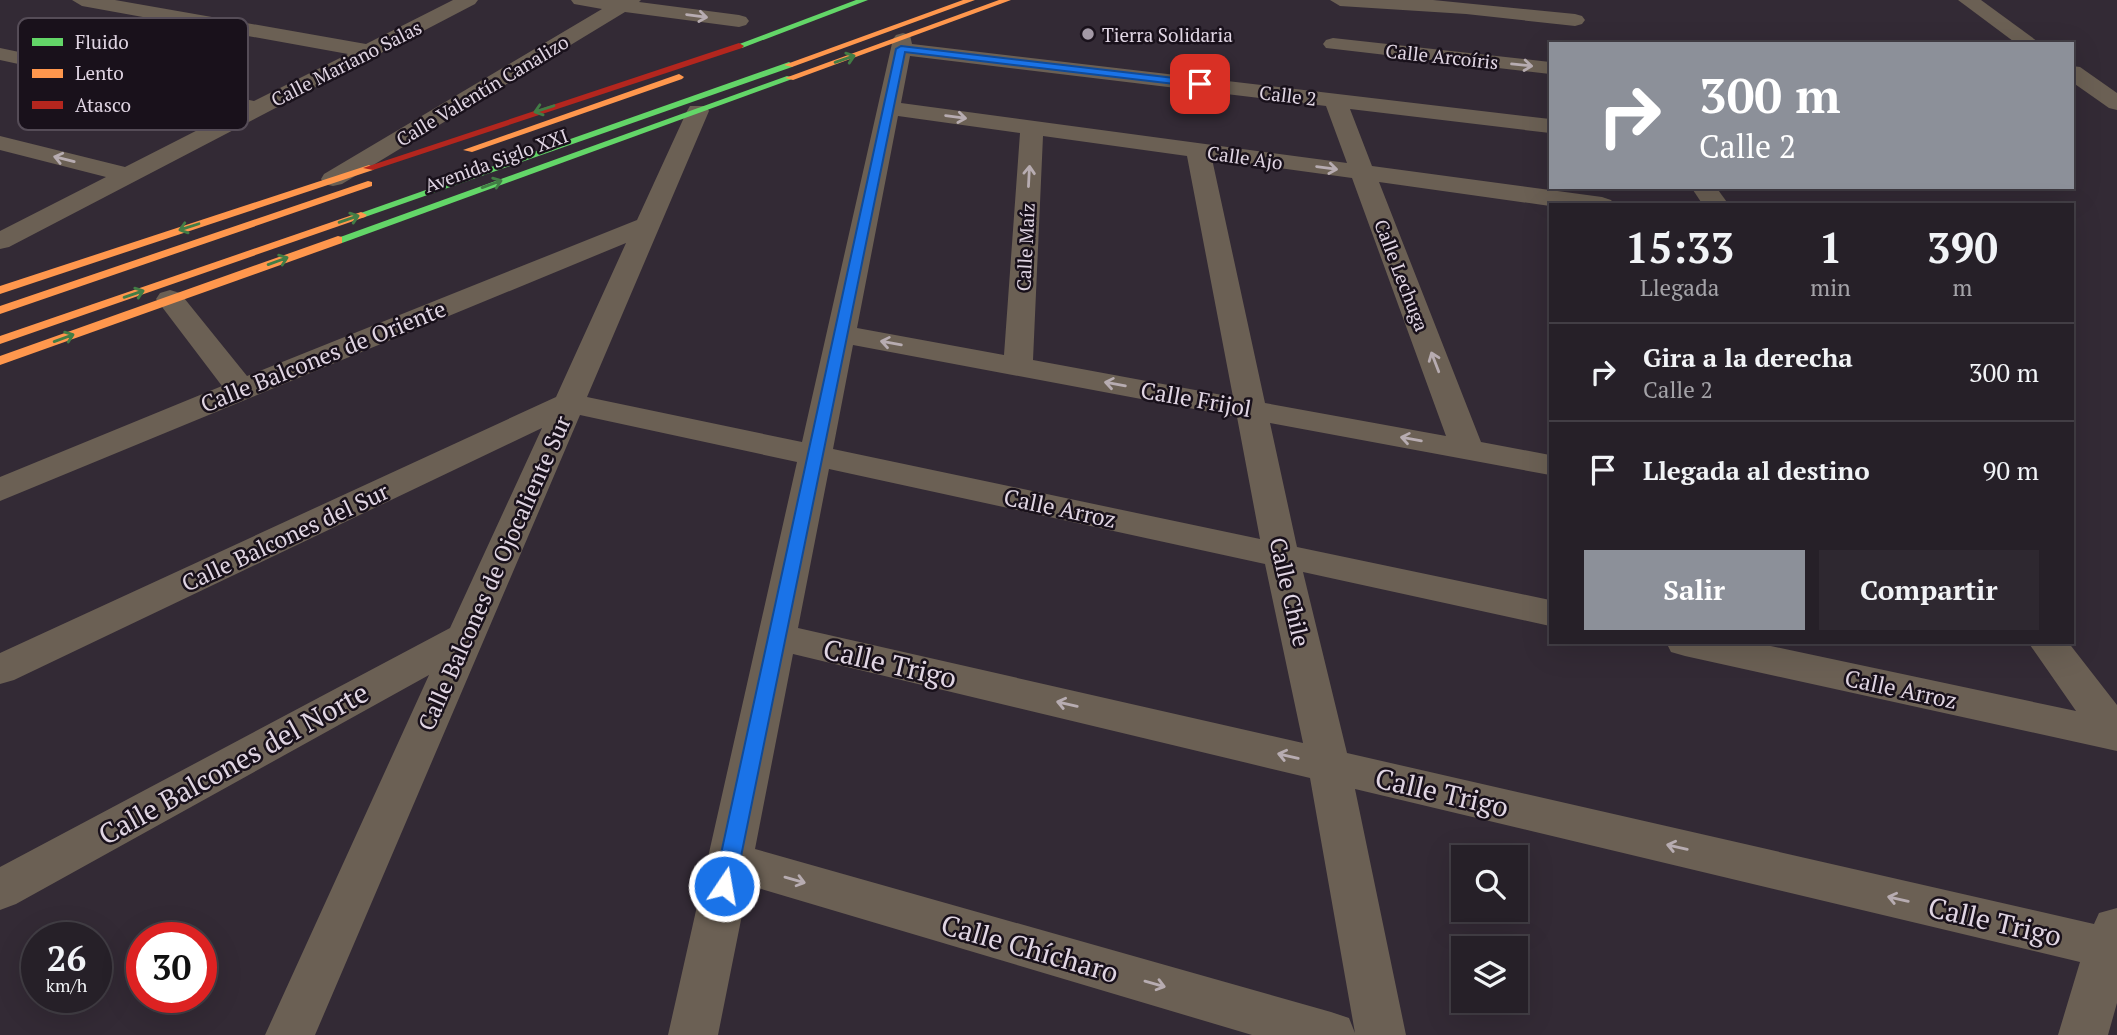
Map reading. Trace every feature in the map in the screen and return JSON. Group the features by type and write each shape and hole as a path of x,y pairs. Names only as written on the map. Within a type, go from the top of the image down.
{"main road":[{"name":"Avenida Siglo XXI","path":"0,340 553,149 971,0"},
{"name":"Avenida Siglo XXI","path":"0,361 698,111 902,44 1007,0"},
{"name":"Avenida Siglo XXI","path":"0,290 869,4"},
{"name":"Avenida Siglo XXI","path":"0,310 629,94 869,4"},
{"path":"629,94 644,76"},
{"path":"524,173 553,149"},
{"path":"79,263 134,262"}],"street":[{"path":"82,0 184,18"},
{"path":"437,0 464,2"},
{"path":"581,0 627,3 739,21"},
{"path":"727,50 748,0"},
{"path":"1339,0 1466,8 1581,28 1562,0"},
{"path":"1968,0 2028,42"},
{"path":"1322,99 1321,70 1352,1"},
{"name":"Calle Mariano Salas","path":"248,114 464,2"},
{"name":"Calle Valentín Canalizo","path":"332,179 627,3"},
{"path":"248,29 369,51"},
{"path":"693,1035 902,44"},
{"name":"Calle 2","path":"902,44 1549,126"},
{"name":"Calle Arcoíris","path":"1333,44 1549,68"},
{"path":"0,54 18,58"},
{"path":"2074,73 2117,103"},
{"name":"Calle Lechuga","path":"1322,99 1363,173 1467,449"},
{"path":"248,107 257,109"},
{"name":"Calle Ajo","path":"888,108 1363,173 1545,206"},
{"name":"Calle Balcones de Ojocaliente Sur","path":"286,1030 466,637 698,111"},
{"name":"Calle Maíz","path":"1018,366 1032,128"},
{"name":"Calle Mariano Salas","path":"0,241 216,130"},
{"path":"0,143 128,175"},
{"name":"Calle Chile","path":"1198,150 1281,556 1329,766 1381,1035"},
{"name":"Calle Balcones de Oriente","path":"0,490 241,388 648,225"},
{"path":"170,299 241,388"},
{"name":"Calle Frijol","path":"841,334 1549,465"},
{"name":"Calle Arroz","path":"569,403 1549,613"},
{"name":"Calle Balcones del Sur","path":"0,670 569,403"},
{"name":"Calle Trigo","path":"777,636 1329,766 2112,937"},
{"name":"Calle Balcones del Norte","path":"0,890 466,637"},
{"name":"Calle Arroz","path":"1694,644 2117,735"},
{"path":"2049,644 2117,735"},
{"name":"Calle Chícharo","path":"729,861 1331,1035"},
{"path":"2083,1035 2112,937"}],"traffic: fast":[{"path":"739,46 864,0"},
{"path":"361,215 789,65"},
{"path":"338,240 790,78"}],"traffic: slow":[{"path":"789,65 971,0"},
{"path":"790,78 1007,0"},
{"path":"468,150 679,77"},
{"path":"0,290 369,168"},
{"path":"0,310 368,184"},
{"path":"0,340 361,215"},
{"path":"0,361 338,240"}],"traffic: jam":[{"path":"369,168 739,46"}],"place":[{"name":"Tierra Solidaria","path":"1088,34"}],"route":[{"path":"724,886 901,49 1200,84"}]}
